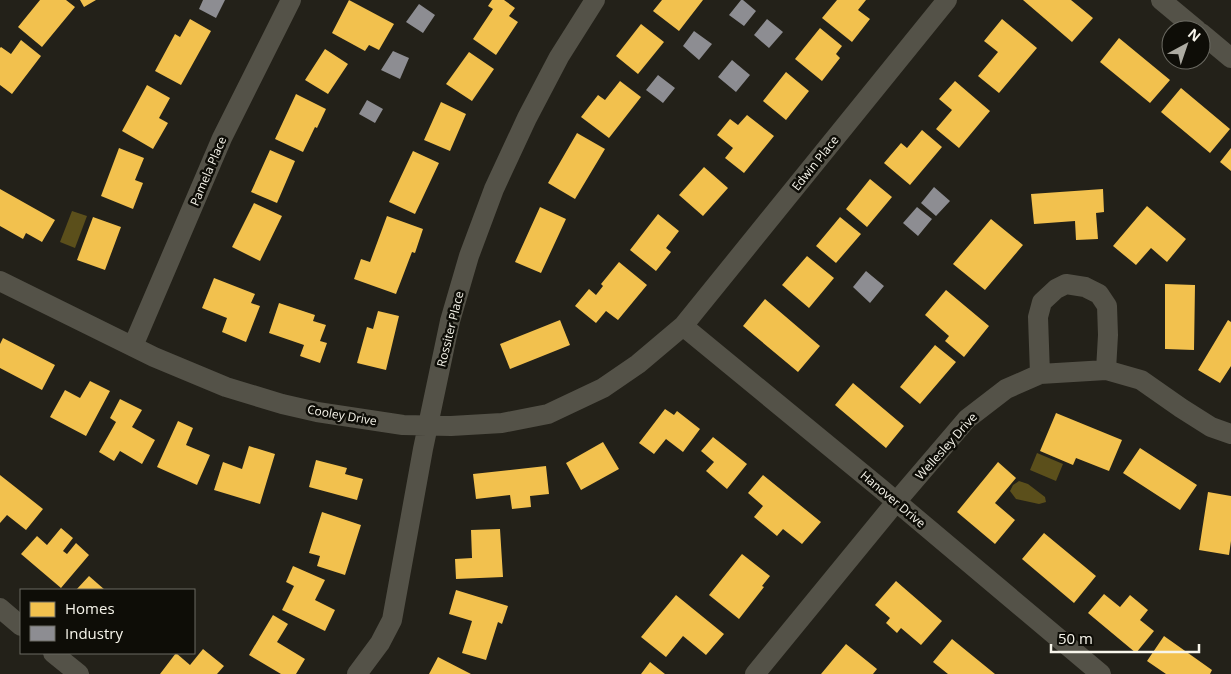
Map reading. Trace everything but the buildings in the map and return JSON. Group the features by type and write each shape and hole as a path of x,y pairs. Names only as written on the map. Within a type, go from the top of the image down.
{"street":[{"name":"Pamela Place","path":"133,346 222,138 290,0"},
{"name":"Rossiter Place","path":"357,674 380,643 392,620 428,426 450,321 469,256 494,189 527,118 558,57 595,0"},
{"name":"Edwin Place","path":"683,326 947,0"},
{"path":"1161,0 1185,20"},
{"path":"1211,41 1231,58"},
{"name":"Cooley Drive","path":"0,281 154,357 226,387 282,404 317,412 403,425 451,426 502,423 548,414 603,388 638,364 683,326"},
{"path":"1040,374 1038,318 1042,302 1056,289 1066,284 1085,287 1100,294 1107,306 1106,370"},
{"name":"Hanover Drive","path":"683,326 1101,674"},
{"name":"Wellesley Drive","path":"755,674 896,502 967,419 1006,388 1040,374 1106,370 1141,380 1211,427 1231,434"},
{"path":"0,608 20,625"},
{"path":"54,654 79,674"}],"shaded area":[{"path":"72,211 87,216 75,248 60,242"},
{"path":"1037,453 1063,464 1056,481 1030,470"},
{"path":"1019,481 1028,484 1045,497 1046,502 1039,504 1016,499 1010,491 1013,485"}]}
